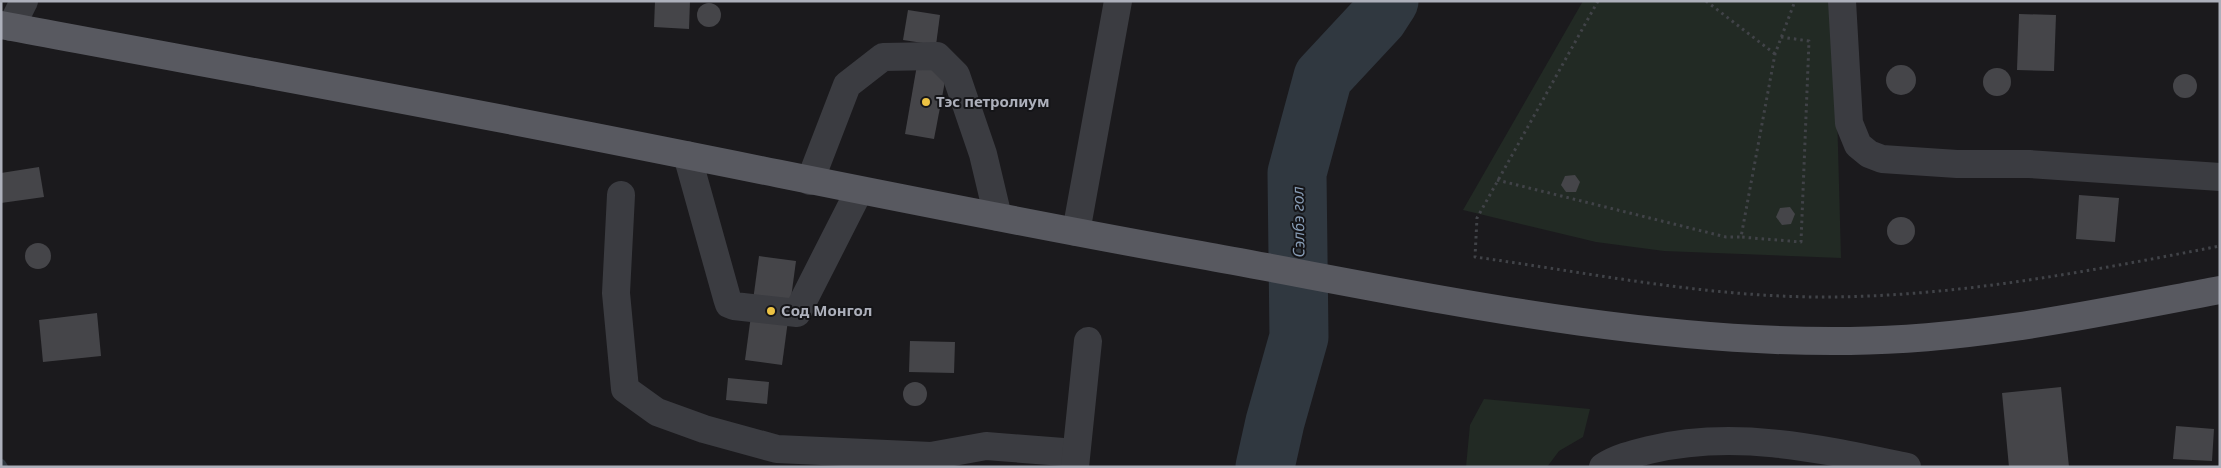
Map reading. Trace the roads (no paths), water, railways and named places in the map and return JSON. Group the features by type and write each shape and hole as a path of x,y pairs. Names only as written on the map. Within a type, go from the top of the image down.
{"main road":[{"path":"6,26 387,96 1120,241 1484,306 1687,335 1789,341 1846,342 1899,340 2034,323 2220,290"}],"street":[{"path":"6,26 24,1"},
{"path":"1076,232 1118,1"},
{"path":"1842,1 1849,123 1858,145 1869,154 1882,159 1957,164 2029,164 2220,177"},
{"path":"810,180 847,85 883,57 937,56 956,75 982,154 998,217"},
{"path":"686,155 727,298 729,304 734,306 797,313 860,191"},
{"path":"621,195 616,293 625,389 657,412 704,429 777,449 931,456 986,446 1076,460 1088,341"},
{"path":"1603,467 1619,459 1655,449 1720,441 1812,447 1907,467"}],"waterway":[{"name":"Сэлбэ гол","path":"1265,467 1275,422 1299,337 1297,173 1323,77 1378,18 1389,1"}],"place":[{"name":"Тэс петролиум","path":"926,102"},
{"name":"Сод Монгол","path":"771,311"}]}
